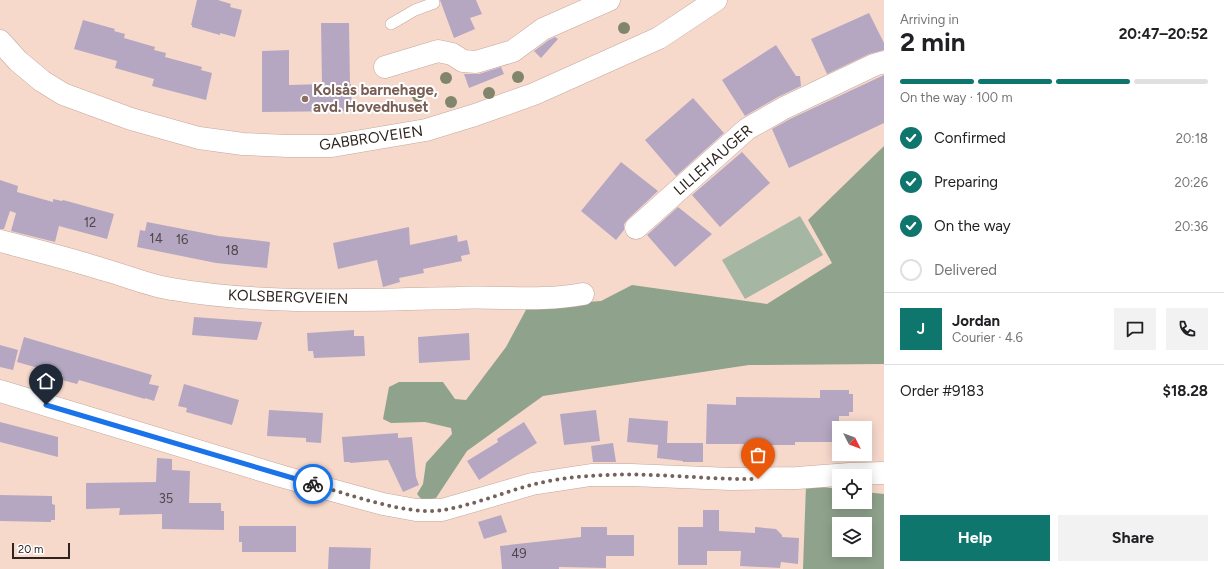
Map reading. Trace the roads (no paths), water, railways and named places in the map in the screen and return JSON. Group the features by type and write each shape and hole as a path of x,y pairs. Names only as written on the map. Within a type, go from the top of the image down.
{"street":[{"path":"385,67 438,51 452,54 464,61 476,62 514,51 543,29 609,0"},
{"name":"GABBROVEIEN","path":"0,41 18,61 42,81 64,94 131,119 200,138 243,144 332,146 426,130 475,115 534,94 659,38 716,0"},
{"name":"LILLEHAUGER","path":"636,228 747,129 784,108 874,65 884,62"},
{"name":"KOLSBERGVEIEN","path":"0,241 98,267 170,289 194,293 265,298 356,300 463,297 541,299 564,298 583,294"},
{"path":"0,391 284,477 383,504 416,510 442,510 532,484 558,479 591,476 631,475 731,479 797,478 884,473"}],"lane":[{"path":"391,24 415,10 434,3"}],"place":[{"name":"Kolsås barnehage, avd. Hovedhuset","path":"305,99"}]}
